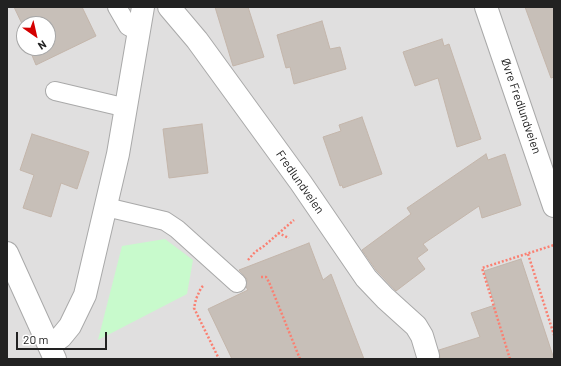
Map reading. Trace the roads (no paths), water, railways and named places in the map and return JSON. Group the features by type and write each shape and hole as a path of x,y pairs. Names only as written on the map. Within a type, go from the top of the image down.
{"street":[{"path":"52,352 70,326 85,295 118,154 143,7"},
{"name":"Fredlundveien","path":"169,7 197,40 315,202 366,278 385,298 416,326 422,336 428,356"},
{"name":"Øvre Fredlundveien","path":"486,7 554,206"},
{"path":"7,253 52,352"}],"lane":[{"path":"117,7 128,26 139,32"},
{"path":"55,91 127,108"},
{"path":"106,208 165,222 177,229 230,277"}]}
